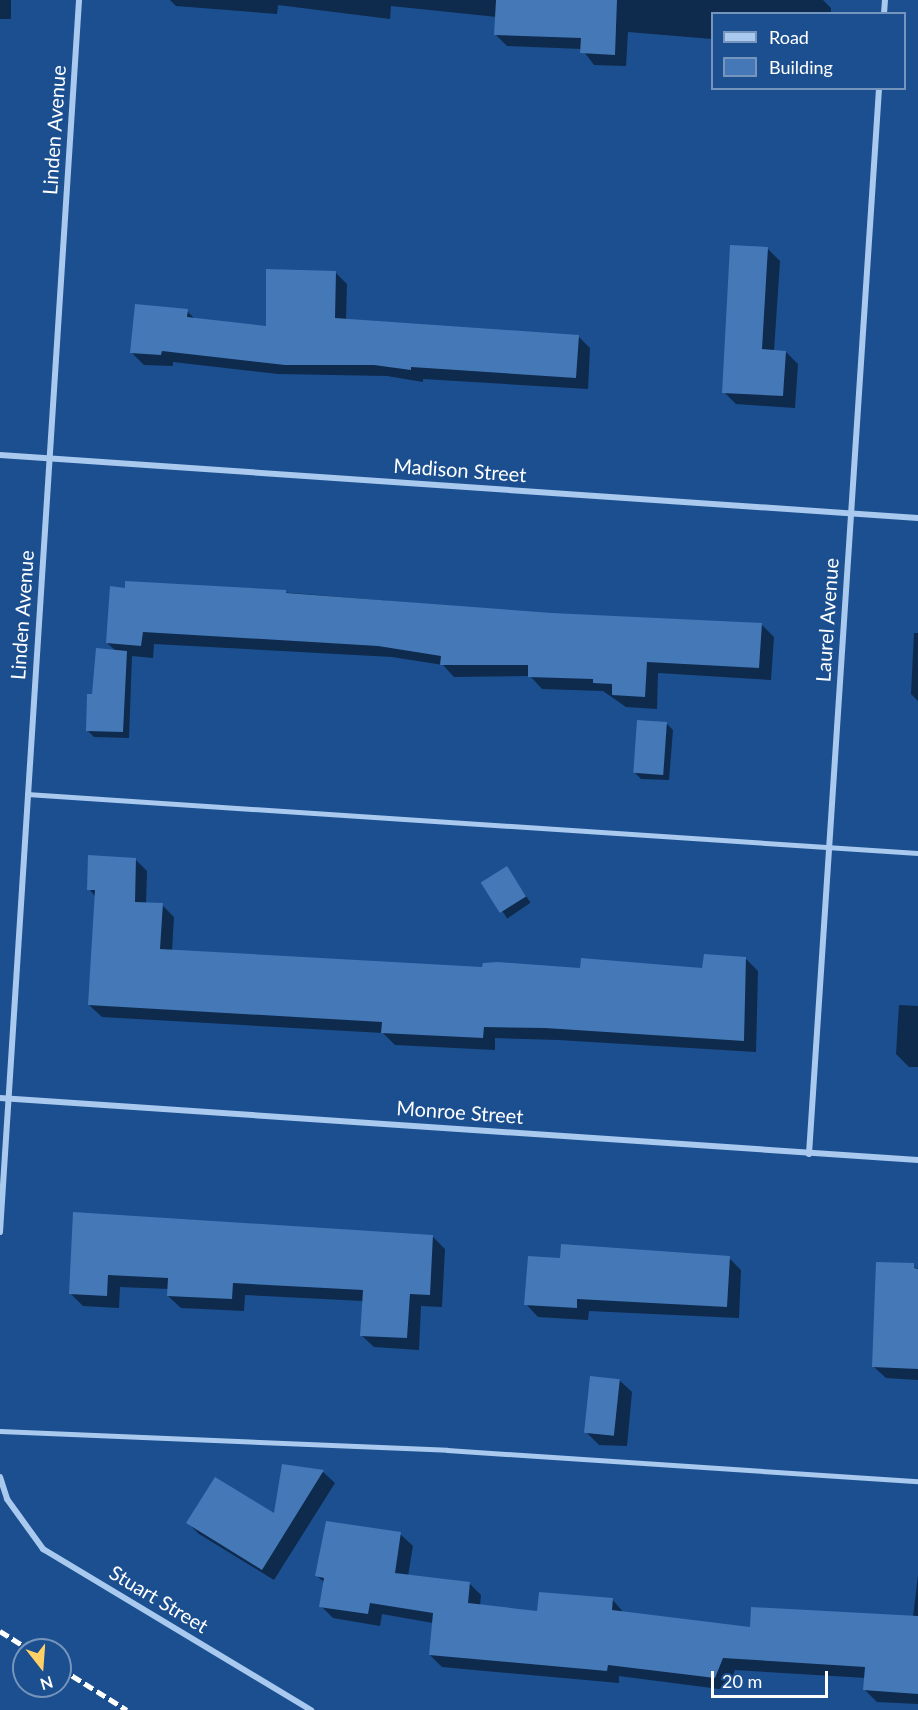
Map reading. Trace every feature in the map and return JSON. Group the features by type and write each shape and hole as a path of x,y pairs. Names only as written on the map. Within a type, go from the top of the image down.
{"street":[{"name":"Linden Avenue","path":"0,1232 3,1098 27,794 79,0"},
{"name":"Laurel Avenue","path":"809,1154 879,90"},
{"name":"Madison Street","path":"0,455 918,518"},
{"name":"Monroe Street","path":"3,1098 918,1160"},
{"path":"0,1477 4,1499"},
{"name":"Stuart Street","path":"4,1499 43,1549 311,1710"}],"lane":[{"path":"27,794 918,853"},
{"path":"0,1431 447,1450 918,1480"}],"building":[{"path":"496,0 617,0 615,55 580,53 581,38 494,35"},
{"path":"730,245 768,247 762,349 786,351 783,396 722,393"},
{"path":"266,269 336,271 335,318 579,335 576,378 411,367 411,370 374,365 285,365 162,351 161,355 130,353 135,304 188,309 187,317 266,326"},
{"path":"125,581 286,590 286,593 552,613 762,623 759,668 647,662 645,697 612,695 612,684 593,683 593,679 528,677 528,665 440,665 441,656 378,646 143,632 141,646 106,643 110,586 125,588"},
{"path":"96,648 127,651 123,732 86,731 87,694 92,694"},
{"path":"637,720 667,722 663,775 633,773"},
{"path":"88,855 136,858 135,902 163,903 160,949 482,967 483,963 498,962 580,968 581,958 702,968 704,954 746,957 744,1041 545,1028 484,1027 483,1038 381,1033 382,1022 88,1005 95,890 87,890"},
{"path":"507,866 526,897 500,913 481,882"},
{"path":"73,1212 433,1235 430,1295 410,1294 407,1338 360,1336 363,1290 233,1283 232,1299 167,1296 168,1278 108,1275 107,1296 69,1294"},
{"path":"561,1244 730,1256 727,1307 577,1299 577,1308 524,1305 528,1256 560,1258"},
{"path":"876,1262 914,1263 914,1268 918,1269 918,1369 872,1367"},
{"path":"590,1376 620,1379 614,1436 584,1433"},
{"path":"282,1464 324,1470 262,1570 186,1523 215,1477 274,1513"},
{"path":"326,1521 401,1532 395,1573 470,1582 468,1603 537,1611 539,1592 613,1598 612,1610 750,1627 751,1607 918,1616 918,1694 863,1690 865,1667 723,1658 715,1678 608,1665 607,1671 429,1655 433,1613 370,1603 368,1614 319,1607 324,1578 315,1576"}],"railway":[{"path":"0,1631 12,1638"},
{"path":"72,1676 127,1710"}]}
